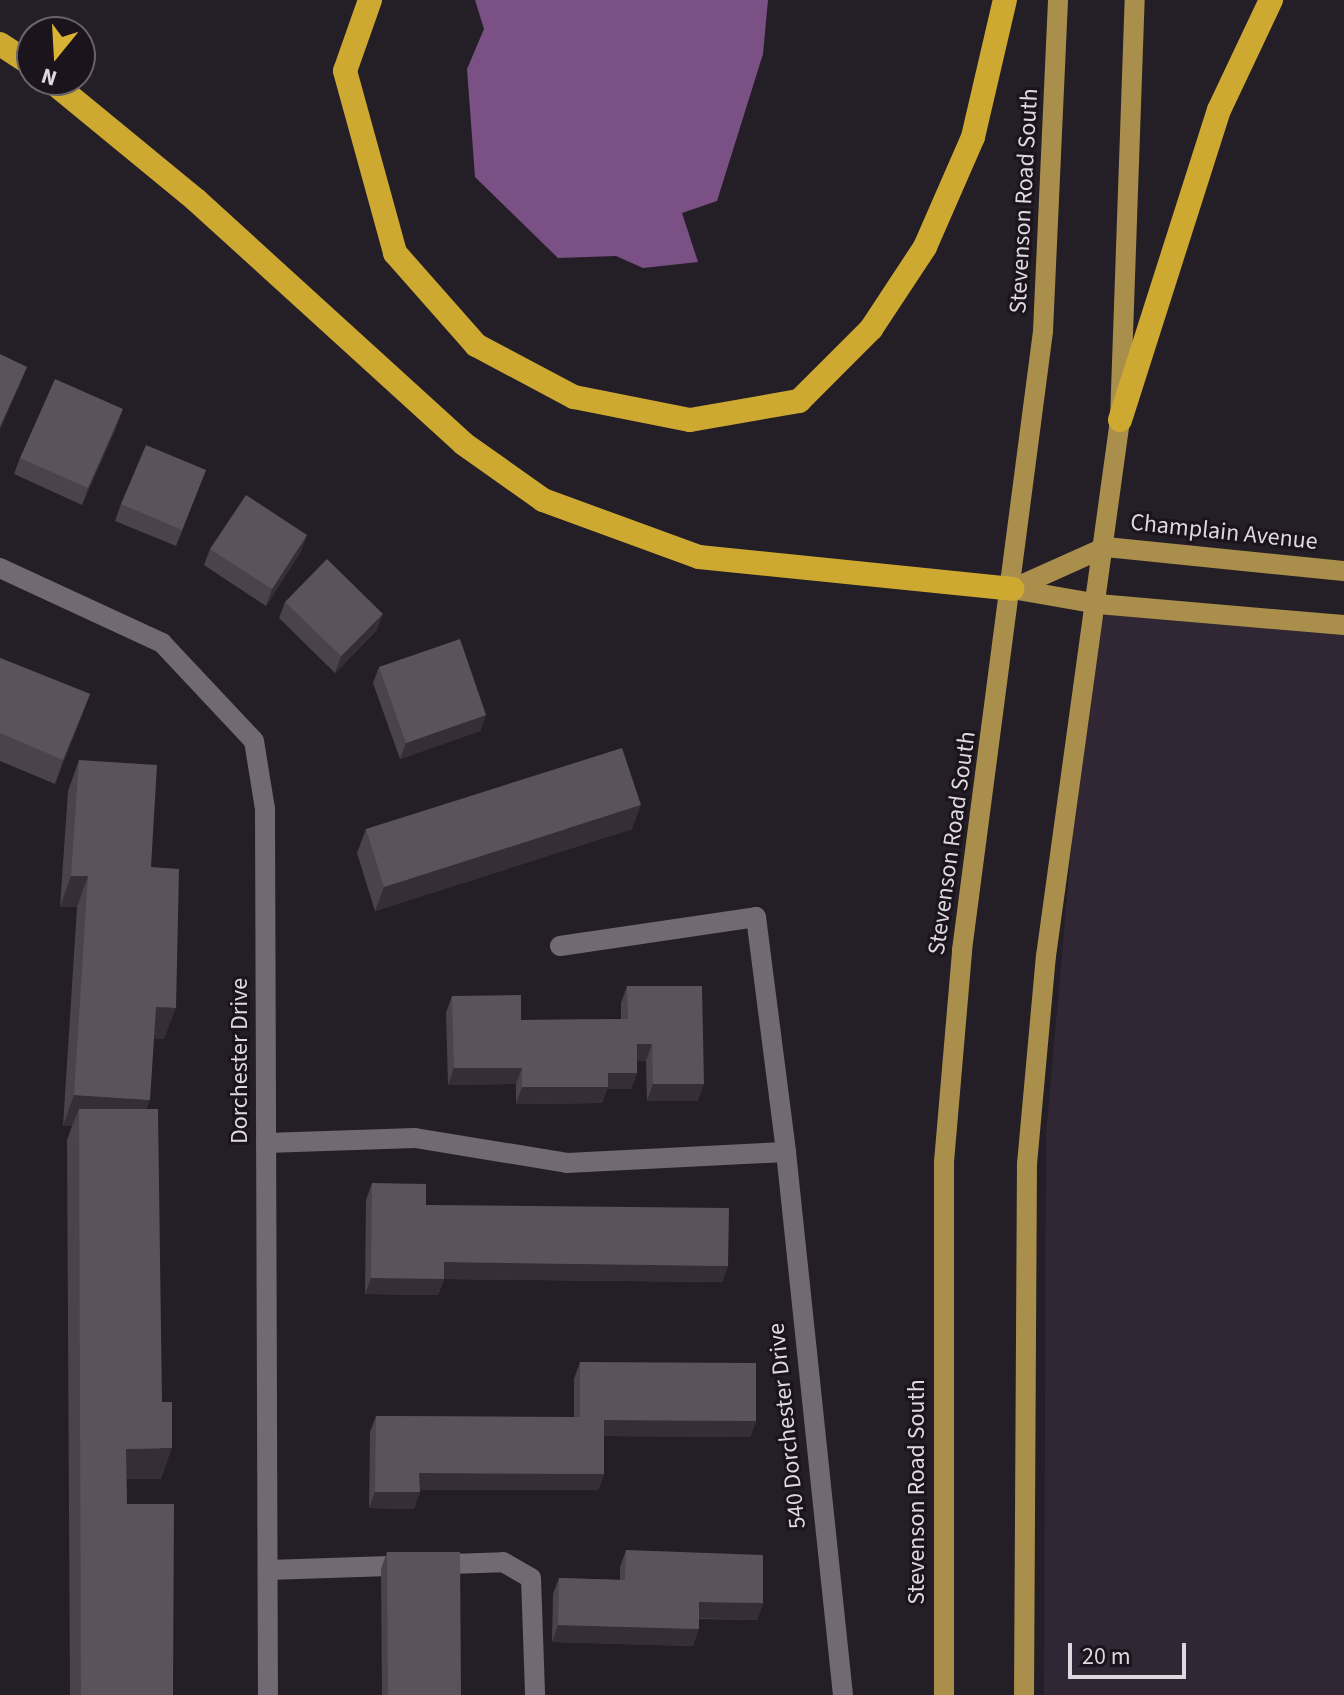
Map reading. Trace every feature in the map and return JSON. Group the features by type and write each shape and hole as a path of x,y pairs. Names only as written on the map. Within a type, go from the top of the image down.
{"highway":[{"path":"370,0 345,71 395,253 476,345 574,397 690,420 799,401 871,329 925,247 973,137 1005,0"},
{"path":"1120,420 1219,110 1271,0"},
{"path":"69,96 196,200 464,444 543,500 699,557 1012,589"}],"main road":[{"name":"Stevenson Road South","path":"944,1695 944,1162 962,950 1012,589 1043,331 1058,0"},
{"path":"1024,1695 1024,1247 1033,1072 1106,547 1120,420 1135,0"},
{"name":"Champlain Avenue","path":"1012,589 1106,547 1344,571"},
{"path":"1012,589 1098,604 1344,625"}],"street":[{"name":"Dorchester Drive","path":"0,568 162,643 254,741 265,809 268,1695"},
{"name":"540 Dorchester Drive","path":"560,946 756,917 786,1152 843,1695"},
{"path":"266,1143 415,1138 567,1163 786,1152"},
{"path":"268,1570 503,1562 531,1578 535,1695"}],"shaded area":[{"path":"475,0 768,0 763,54 717,201 682,213 698,262 643,268 616,256 558,258 475,177 467,69 484,29"},
{"path":"1105,611 1344,632 1344,1695 1044,1695 1046,1135 1085,694"}],"building":[{"path":"0,354 27,367 0,427"},
{"path":"55,379 123,409 88,488 20,458"},
{"path":"146,445 206,470 182,530 121,504"},
{"path":"246,495 307,535 272,589 210,549"},
{"path":"327,559 383,614 341,656 285,602"},
{"path":"460,639 486,715 406,743 379,667"},
{"path":"0,658 90,694 63,760 0,733"},
{"path":"622,748 641,805 384,887 366,829"},
{"path":"79,760 157,765 151,867 179,869 176,1008 156,1007 150,1100 74,1095 88,876 71,876"},
{"path":"627,986 702,986 704,1084 653,1084 652,1044 637,1044 637,1073 608,1073 608,1087 522,1087 522,1068 454,1068 452,996 521,995 521,1020 628,1019"},
{"path":"79,1109 158,1109 162,1402 172,1402 172,1448 126,1449 127,1504 174,1504 173,1695 81,1695"},
{"path":"372,1183 426,1184 426,1205 729,1208 728,1266 444,1262 444,1279 371,1278"},
{"path":"580,1362 756,1363 756,1421 604,1420 604,1474 419,1473 420,1492 375,1492 376,1416 580,1417"},
{"path":"626,1550 763,1555 763,1603 699,1602 699,1629 558,1625 559,1578 625,1580"},
{"path":"387,1552 460,1552 461,1695 388,1695"}]}
